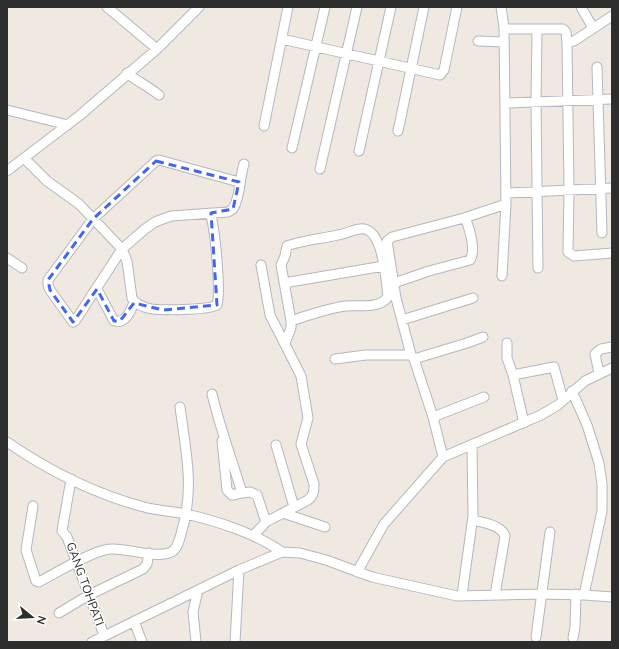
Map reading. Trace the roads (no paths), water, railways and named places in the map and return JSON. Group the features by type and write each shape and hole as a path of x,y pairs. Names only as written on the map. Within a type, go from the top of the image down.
{"street":[{"path":"107,7 157,49"},
{"path":"7,171 68,125 127,73 157,49 199,7"},
{"path":"264,126 288,7"},
{"path":"292,148 325,7"},
{"path":"320,169 357,7"},
{"path":"359,151 391,7"},
{"path":"398,131 424,7"},
{"path":"282,39 411,69 442,74 457,7"},
{"path":"501,7 504,27 506,193 502,276"},
{"path":"581,7 593,28"},
{"path":"567,43 612,16"},
{"path":"504,27 563,29 566,32 569,254 574,256 612,253"},
{"path":"537,29 536,102 538,268"},
{"path":"478,41 504,42"},
{"path":"597,67 602,234"},
{"path":"127,73 140,84 159,94"},
{"path":"505,103 568,99 612,99"},
{"path":"7,110 68,125"},
{"path":"24,158 47,181 79,204 122,249 127,261 130,287 134,302 125,318 120,321 114,321 97,289"},
{"path":"239,182 159,160 134,179 93,219 48,280 48,285 73,322 78,318 122,249 155,222 171,216 228,212 233,209 238,198 239,182 244,164"},
{"path":"506,193 612,188"},
{"path":"443,457 433,417 402,320 387,241 392,236 464,218 506,204"},
{"path":"134,302 146,308 163,310 217,305 219,298 210,213"},
{"path":"394,283 470,260 472,256 472,249 468,224 464,218"},
{"path":"285,343 291,328 281,265 285,256 286,246 343,235 364,229 371,232 380,247 384,266 388,298 385,302 371,305 345,306 291,321"},
{"path":"7,258 22,268"},
{"path":"254,536 266,522 313,496 314,484 301,444 308,418 301,376 270,315 261,265"},
{"path":"284,283 384,266"},
{"path":"402,320 473,298"},
{"path":"335,359 366,355 413,357 467,343 483,337"},
{"path":"508,342 507,358 513,375 524,423"},
{"path":"599,373 595,354 601,349 612,347"},
{"path":"513,375 554,367 563,400"},
{"path":"358,572 384,524 443,457 524,423 550,410 572,391 599,373 612,368"},
{"path":"572,391 587,425 599,463 602,511 580,594 573,638"},
{"path":"212,394 222,433 231,455 242,493"},
{"path":"433,417 484,397"},
{"path":"33,506 26,550 34,580 38,582 77,562 109,549 168,554 174,550 178,546 187,514 189,482 180,407"},
{"path":"222,433 227,490 232,495 250,492 257,495 266,522"},
{"path":"7,442 30,458 86,487 145,507 187,514 254,536 282,552"},
{"path":"276,445 294,507"},
{"path":"462,595 473,520 472,445"},
{"name":"GANG TOHPATI","path":"71,479 62,531 65,534 77,562 104,635"},
{"path":"602,511 612,513"},
{"path":"283,513 325,527"},
{"path":"473,520 498,527 504,532 505,536 495,595"},
{"path":"536,637 550,532"},
{"path":"94,642 104,635 239,570 282,552 300,553 326,560 358,572 400,584 462,595 580,594 612,598"},
{"path":"59,613 89,595 143,569 147,564 149,553"},
{"path":"235,642 239,570"},
{"path":"196,642 193,612 198,590"},
{"path":"134,621 142,642"}]}
